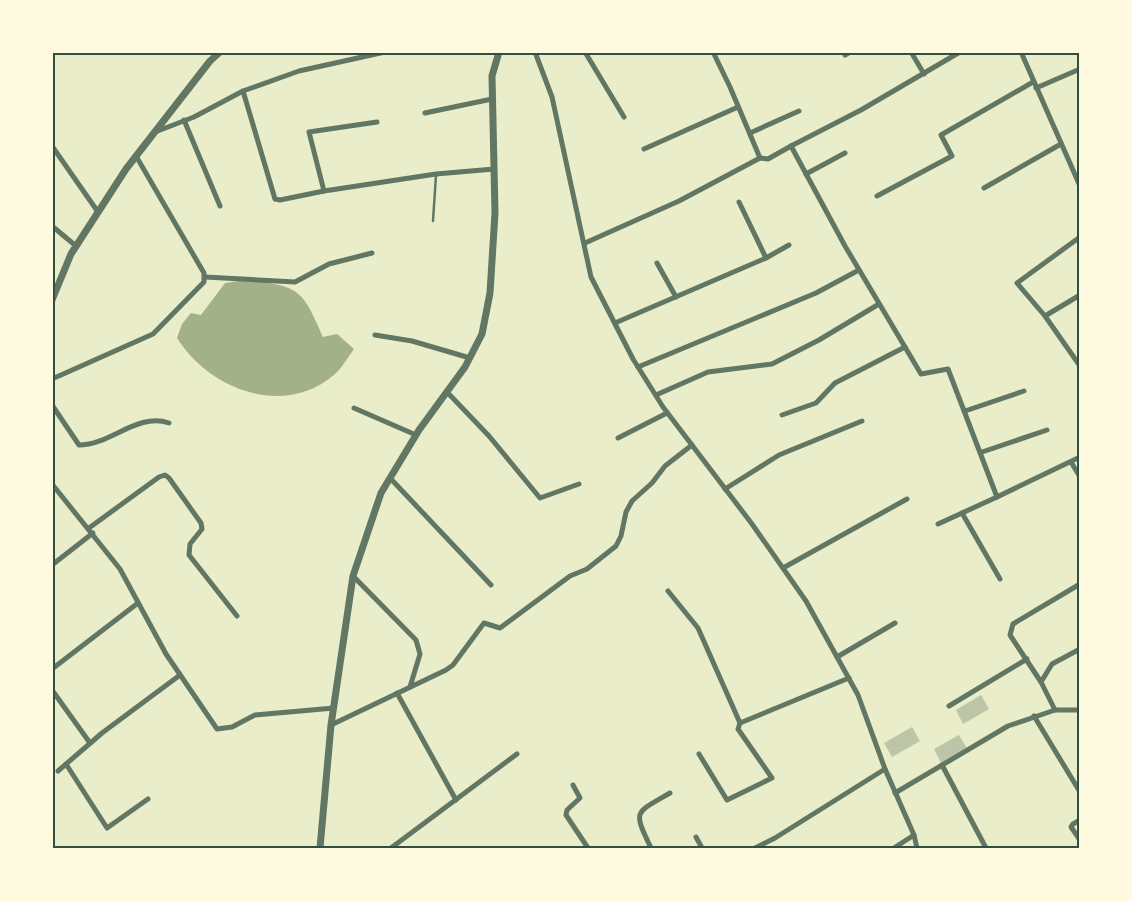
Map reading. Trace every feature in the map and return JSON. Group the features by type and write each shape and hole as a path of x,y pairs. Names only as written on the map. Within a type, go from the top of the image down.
{"street":[{"path":"52,300 76,246 98,212 154,132 210,61 220,52"},
{"path":"154,132 184,120 243,91 299,71 385,52"},
{"path":"320,848 331,724 353,576 381,493 416,435 470,358 482,334 490,293 495,213 492,76 499,52"},
{"path":"535,52 552,97 591,277 638,367 667,413 725,488 806,601 858,695 885,769 914,835 917,848"},
{"path":"585,52 624,117"},
{"path":"713,52 760,158"},
{"path":"912,52 924,74"},
{"path":"584,243 679,201 760,158 768,159 924,74 960,52"},
{"path":"1021,52 1080,186"},
{"path":"1036,88 1080,69"},
{"path":"877,196 952,156 941,135 1033,82"},
{"path":"243,91 275,199 280,200 324,191 436,174 494,169"},
{"path":"426,112 492,98"},
{"path":"644,148 738,107"},
{"path":"750,133 799,110"},
{"path":"184,120 220,206"},
{"path":"324,191 309,132 377,122"},
{"path":"984,188 1060,144"},
{"path":"52,146 98,212"},
{"path":"791,146 859,270 921,374 948,369 982,452 997,497"},
{"path":"806,174 845,153"},
{"path":"52,379 153,334 204,282 205,277 136,156"},
{"path":"739,202 766,258"},
{"path":"52,226 76,246"},
{"path":"1080,238 1017,283 1045,316 1080,366"},
{"path":"615,323 766,258 789,245"},
{"path":"205,277 295,282 329,264 372,253"},
{"path":"658,263 676,297"},
{"path":"638,367 816,293 859,270"},
{"path":"1045,316 1080,295"},
{"path":"656,395 708,372 772,364 819,340 879,304"},
{"path":"375,335 412,340 470,358"},
{"path":"782,415 816,402 835,383 905,347"},
{"path":"965,411 1024,391"},
{"path":"447,392 489,436 540,498 579,484"},
{"path":"52,405 79,445 94,443 148,420 169,423"},
{"path":"354,408 416,435"},
{"path":"618,438 667,413"},
{"path":"725,488 779,455 862,421"},
{"path":"982,452 1048,430"},
{"path":"331,724 397,694 453,664 484,623 500,628 570,576 587,569 616,546 622,536 626,512 632,501 652,483 665,466 692,445"},
{"path":"938,524 1080,457"},
{"path":"1071,462 1080,478"},
{"path":"52,565 91,530 159,477 165,476 169,478 201,523 202,529 190,544 189,555 237,616"},
{"path":"390,478 491,585"},
{"path":"52,484 91,530 120,569 180,676 217,729 232,727 255,715 334,708"},
{"path":"783,568 907,499"},
{"path":"962,513 1000,580"},
{"path":"353,576 416,640 420,654 410,687"},
{"path":"1054,710 1041,682 1010,635 1012,624 1080,584"},
{"path":"668,591 698,628 740,723 738,729 772,778 727,800 699,754"},
{"path":"52,669 138,603"},
{"path":"837,656 895,623"},
{"path":"1041,682 1052,664 1080,649"},
{"path":"949,706 1027,659"},
{"path":"58,771 90,744 180,676"},
{"path":"740,723 849,678"},
{"path":"52,690 90,744"},
{"path":"397,694 456,800"},
{"path":"895,792 1008,726 1054,710 1080,710"},
{"path":"1034,716 1080,792"},
{"path":"391,848 517,754"},
{"path":"66,764 107,828 148,799"},
{"path":"942,765 986,848"},
{"path":"755,848 775,838 885,769"},
{"path":"573,785 580,798 567,810 566,815 588,848"},
{"path":"651,848 638,822 638,815 641,810 670,793"},
{"path":"1080,820 1073,824 1072,828 1080,840"},
{"path":"894,848 914,835"},
{"path":"696,836 702,848"}],"lane":[{"path":"433,221 436,174"}],"shaded area":[{"path":"246,280 277,285 296,292 310,308 323,337 337,334 354,349 338,372 315,387 293,395 271,396 249,392 228,384 208,371 191,356 177,338 182,324 191,313 201,315 225,283"}],"building":[{"path":"981,695 989,709 963,724 956,710"},
{"path":"912,727 920,741 892,757 884,743"},
{"path":"959,735 967,748 941,763 934,749"}]}
